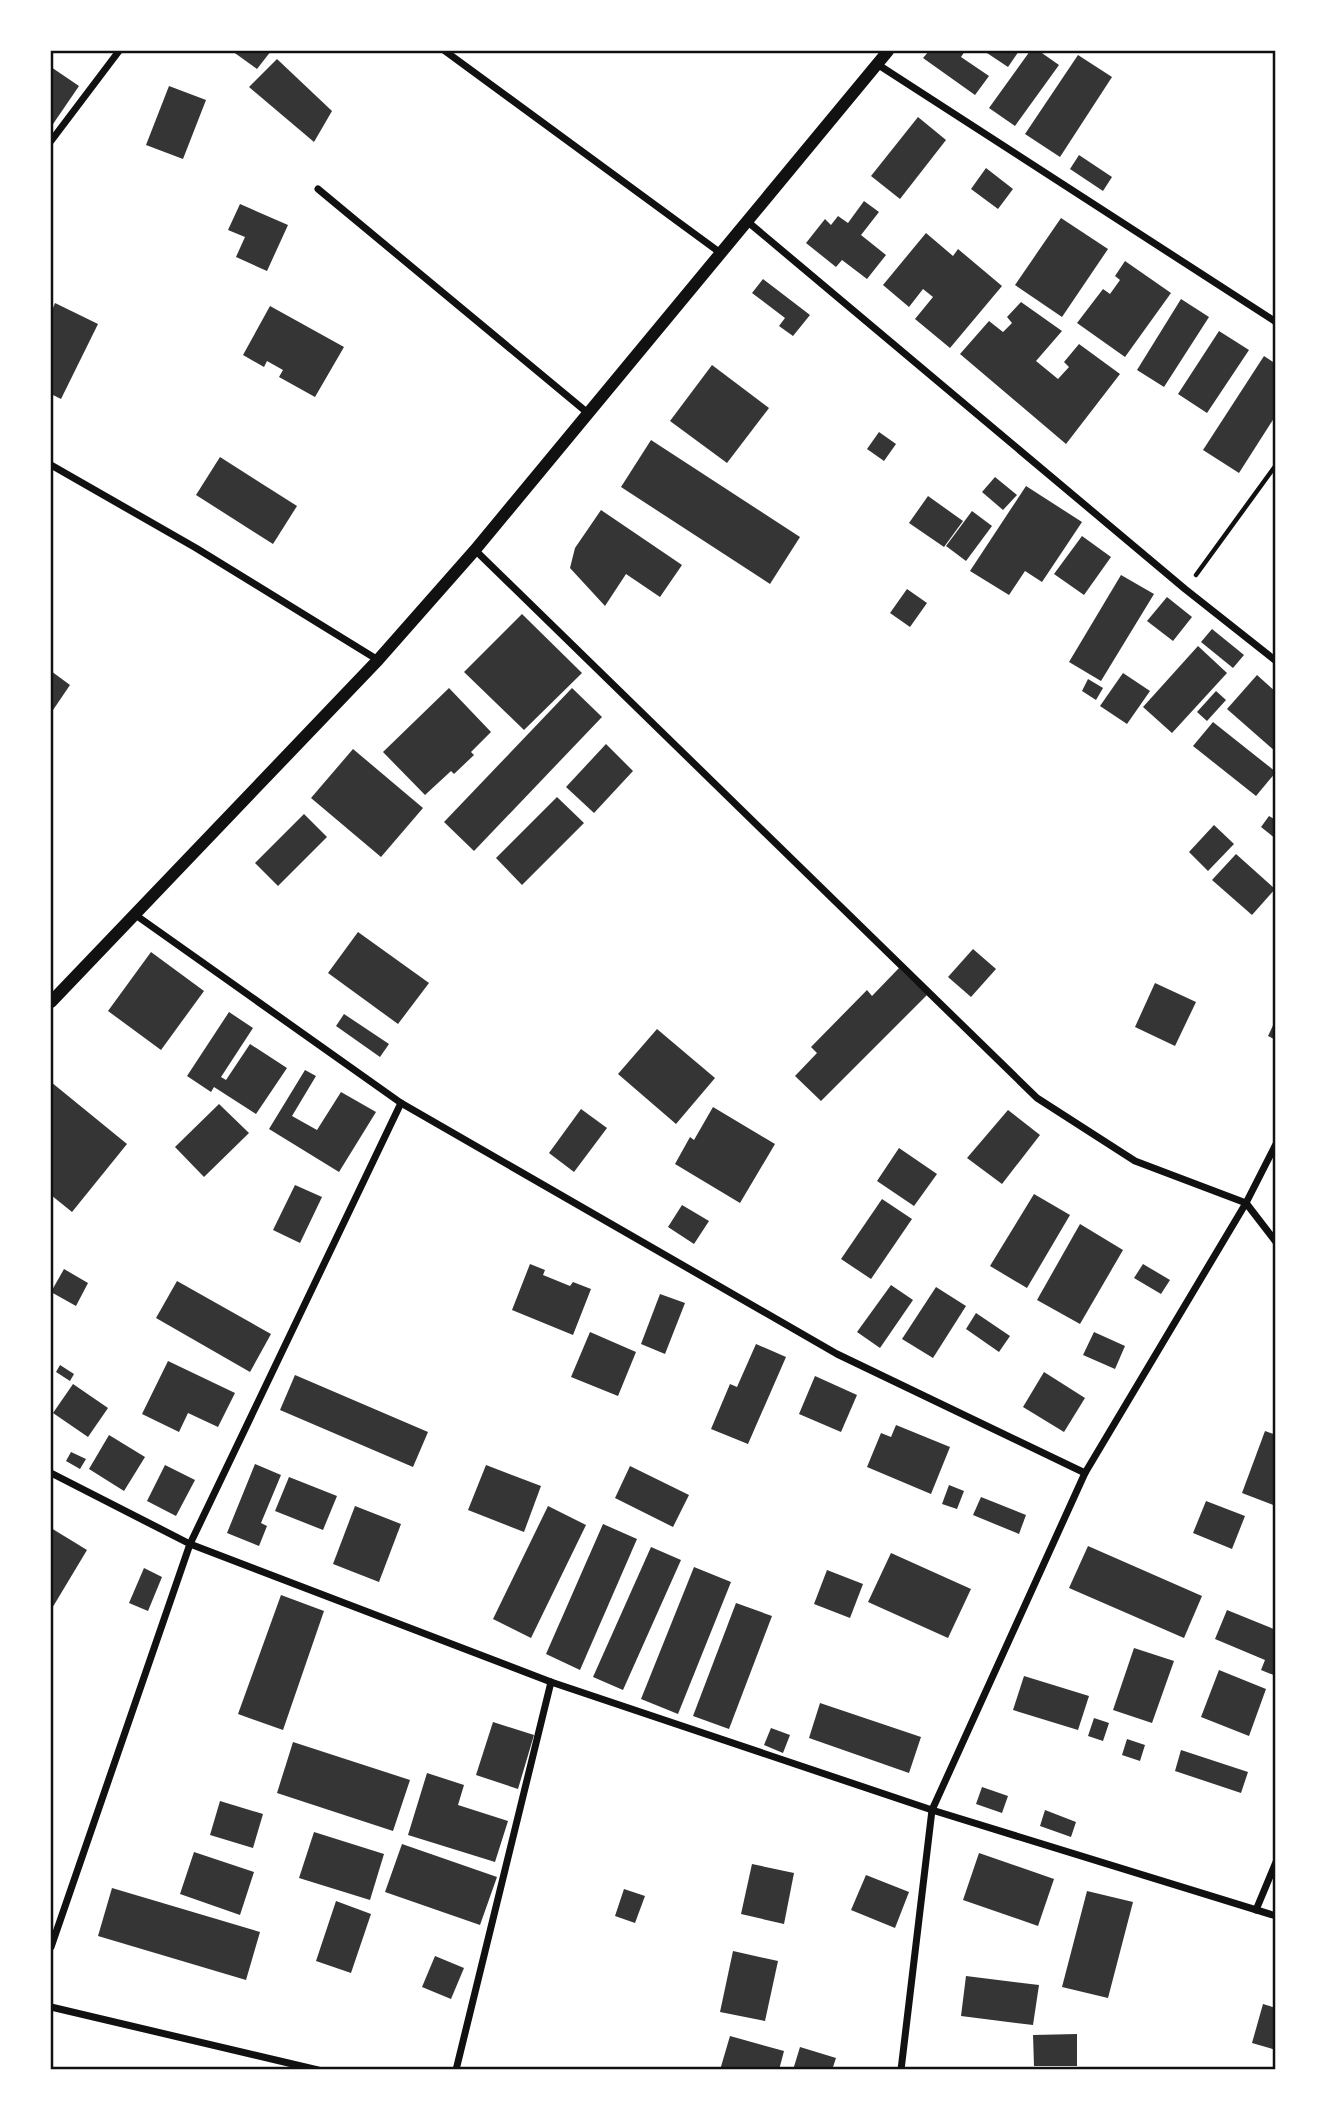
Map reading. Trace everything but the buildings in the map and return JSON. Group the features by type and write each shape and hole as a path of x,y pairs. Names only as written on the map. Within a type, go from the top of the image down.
{"street":[{"path":"51,141 119,51"},
{"path":"445,51 722,254"},
{"path":"51,1002 137,916 379,660 589,414 888,51"},
{"path":"877,64 1276,321"},
{"path":"318,190 589,414"},
{"path":"748,222 1185,589 1276,661"},
{"path":"51,465 196,548 379,660"},
{"path":"475,550 1037,1098 1135,1161 1246,1203 1276,1242"},
{"path":"137,916 401,1103 837,1354 1085,1473"},
{"path":"51,1947 190,1544 401,1103"},
{"path":"901,2070 932,1810 1085,1473 1246,1203 1276,1144"},
{"path":"51,1473 190,1544 551,1682 932,1810 1276,1916"},
{"path":"456,2070 551,1682"},
{"path":"1256,1910 1276,1862"},
{"path":"51,2007 318,2070"}],"path":[{"path":"1185,589 1276,466"}]}
